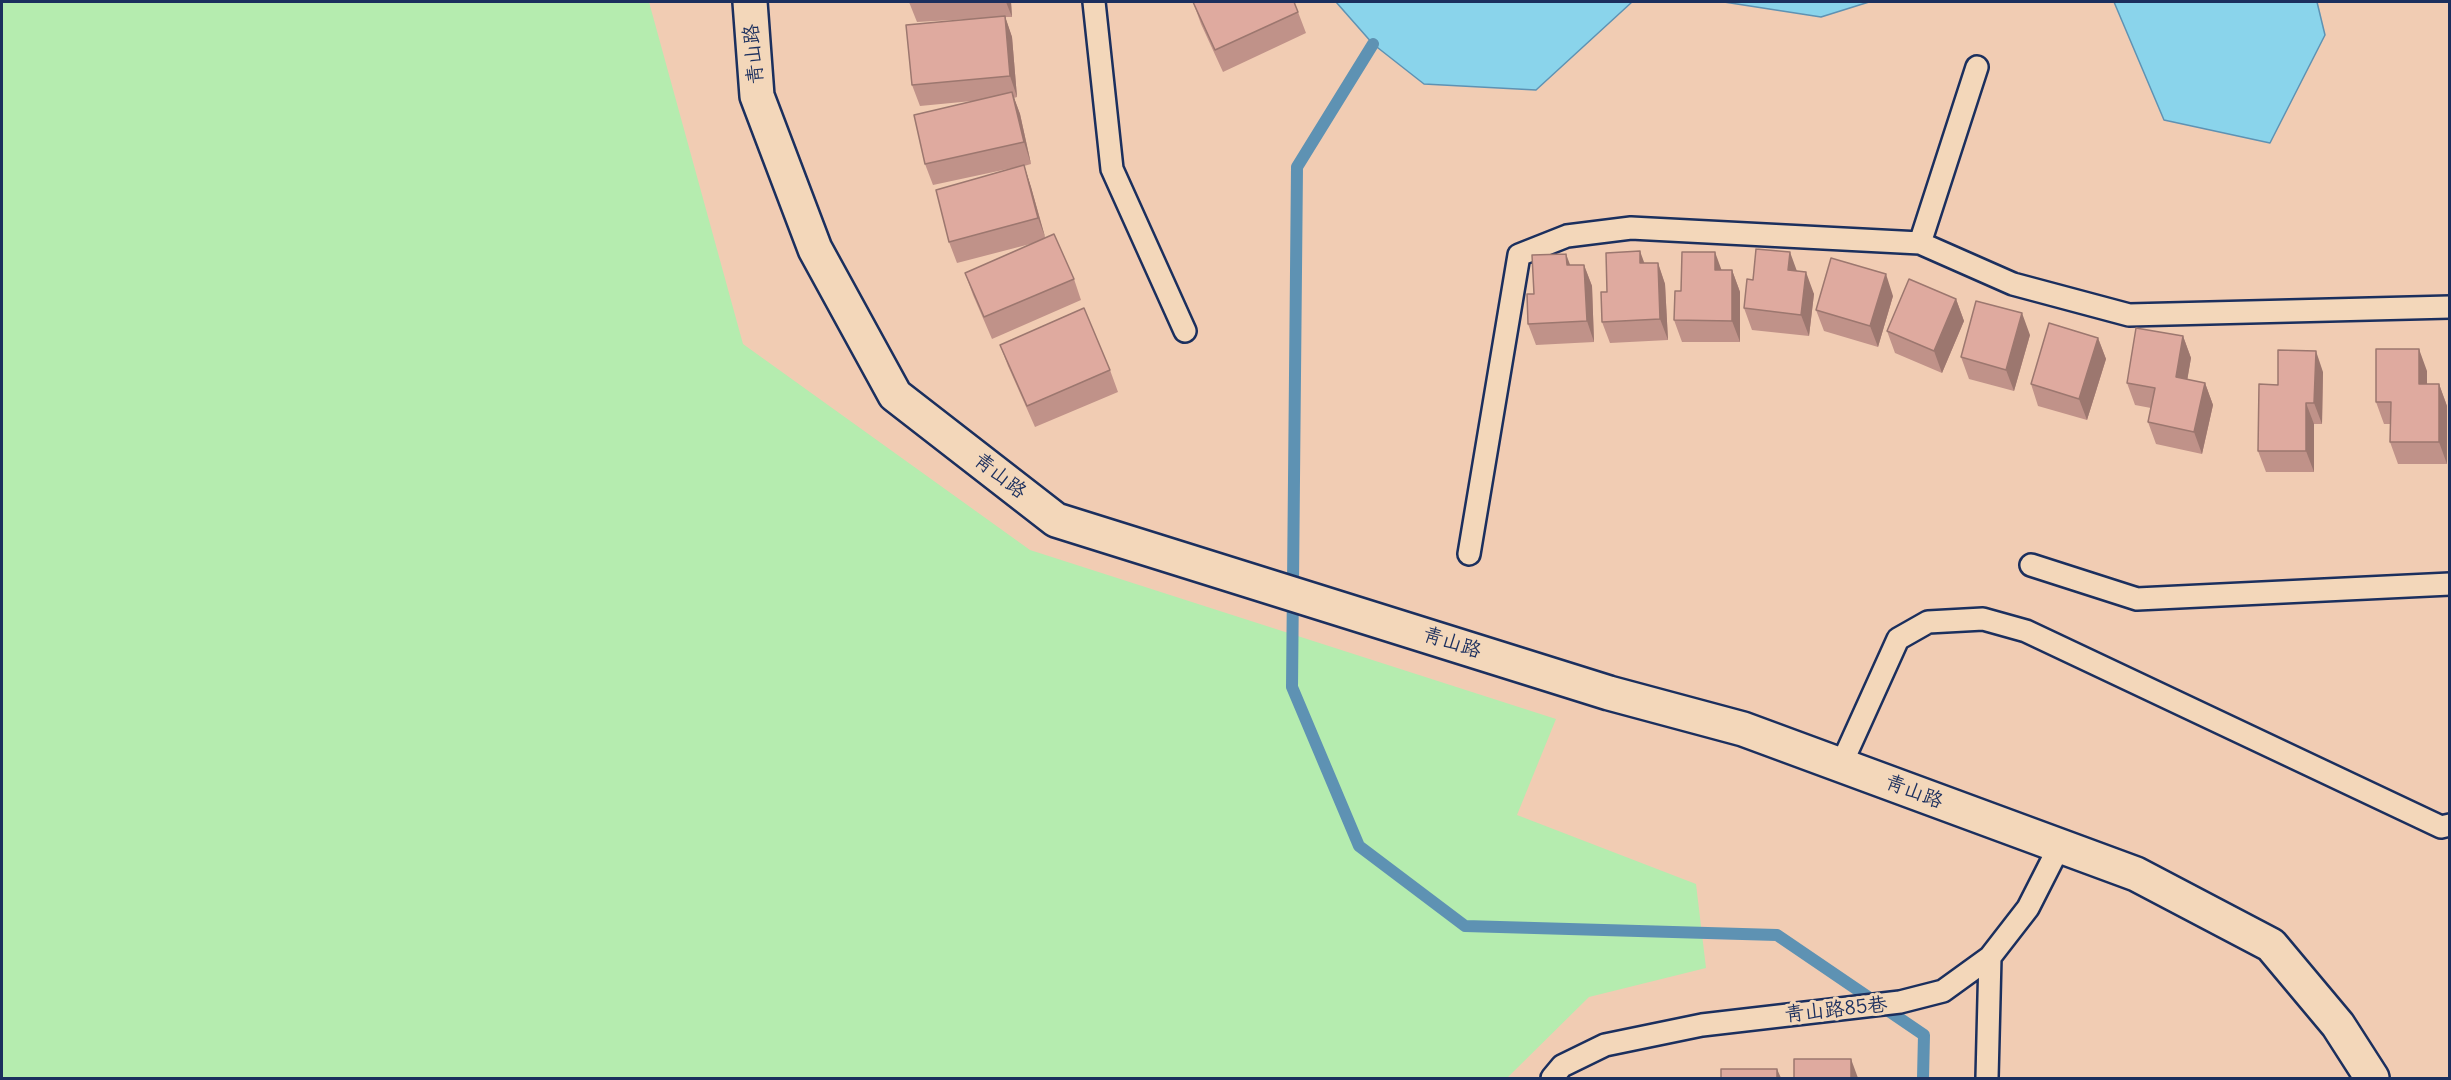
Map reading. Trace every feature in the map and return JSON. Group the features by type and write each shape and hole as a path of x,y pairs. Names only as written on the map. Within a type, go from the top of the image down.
{"street":[{"name":"青山路","path":"750,2 757,96 815,249 895,394 1056,520 1609,693 1743,729 2136,874 2271,945 2338,1025 2372,1078"}],"lane":[{"path":"1094,2 1112,169 1185,331"},
{"path":"1920,243 1977,67"},
{"path":"1469,554 1519,255 1567,236 1631,228 1920,243 2013,284 2129,315 2450,307"},
{"path":"2031,565 2137,599 2450,584"},
{"path":"1841,765 1898,639 1928,622 1983,619 2026,631 2440,827 2450,825"},
{"name":"青山路85巷","path":"1552,1078 1562,1066 1605,1045 1702,1025 1900,1002 1943,991 1990,957 2028,908 2059,847"},
{"path":"1987,1078 1990,957"}],"green space":[{"path":"2,2 649,2 743,344 1030,550 1556,719 1517,815 1696,884 1706,968 1589,997 1507,1078 2,1078"}],"water":[{"path":"1336,2 1632,2 1536,90 1424,84 1373,44"},
{"path":"1724,2 1869,2 1821,17"},
{"path":"2114,2 2317,2 2325,35 2270,143 2164,120"}],"building":[{"path":"1193,2 1294,2 1298,12 1215,50"},
{"path":"1005,16 1010,76 912,85 906,25"},
{"path":"1012,92 1024,142 925,164 914,115"},
{"path":"1024,165 1038,218 949,242 936,190"},
{"path":"1054,234 1074,279 984,317 965,273"},
{"path":"1756,249 1790,252 1788,270 1806,272 1801,315 1744,308 1747,279 1753,280"},
{"path":"1640,251 1640,263 1658,263 1660,319 1602,322 1601,292 1607,292 1606,253"},
{"path":"1682,252 1715,252 1715,270 1732,270 1732,321 1674,320 1675,291 1681,291"},
{"path":"1566,254 1567,265 1584,265 1587,321 1528,324 1527,294 1534,294 1532,255"},
{"path":"1831,258 1886,274 1870,326 1816,310"},
{"path":"1909,279 1956,299 1934,351 1887,331"},
{"path":"1976,301 2022,313 2006,370 1961,357"},
{"path":"1084,308 1110,370 1027,406 1000,345"},
{"path":"2049,323 2098,338 2079,399 2031,384"},
{"path":"2136,328 2183,336 2176,377 2205,383 2194,432 2148,422 2155,388 2127,383"},
{"path":"2376,349 2419,349 2419,384 2439,384 2439,442 2390,442 2391,402 2376,402"},
{"path":"2278,350 2316,351 2314,403 2306,403 2306,451 2258,451 2259,384 2278,385"},
{"path":"1794,1059 1851,1059 1851,1078 1794,1078"},
{"path":"1721,1069 1777,1069 1777,1078 1721,1078"}],"waterway":[{"path":"1373,44 1297,167 1292,687 1359,846 1465,926 1777,935 1924,1035 1923,1078"}]}
